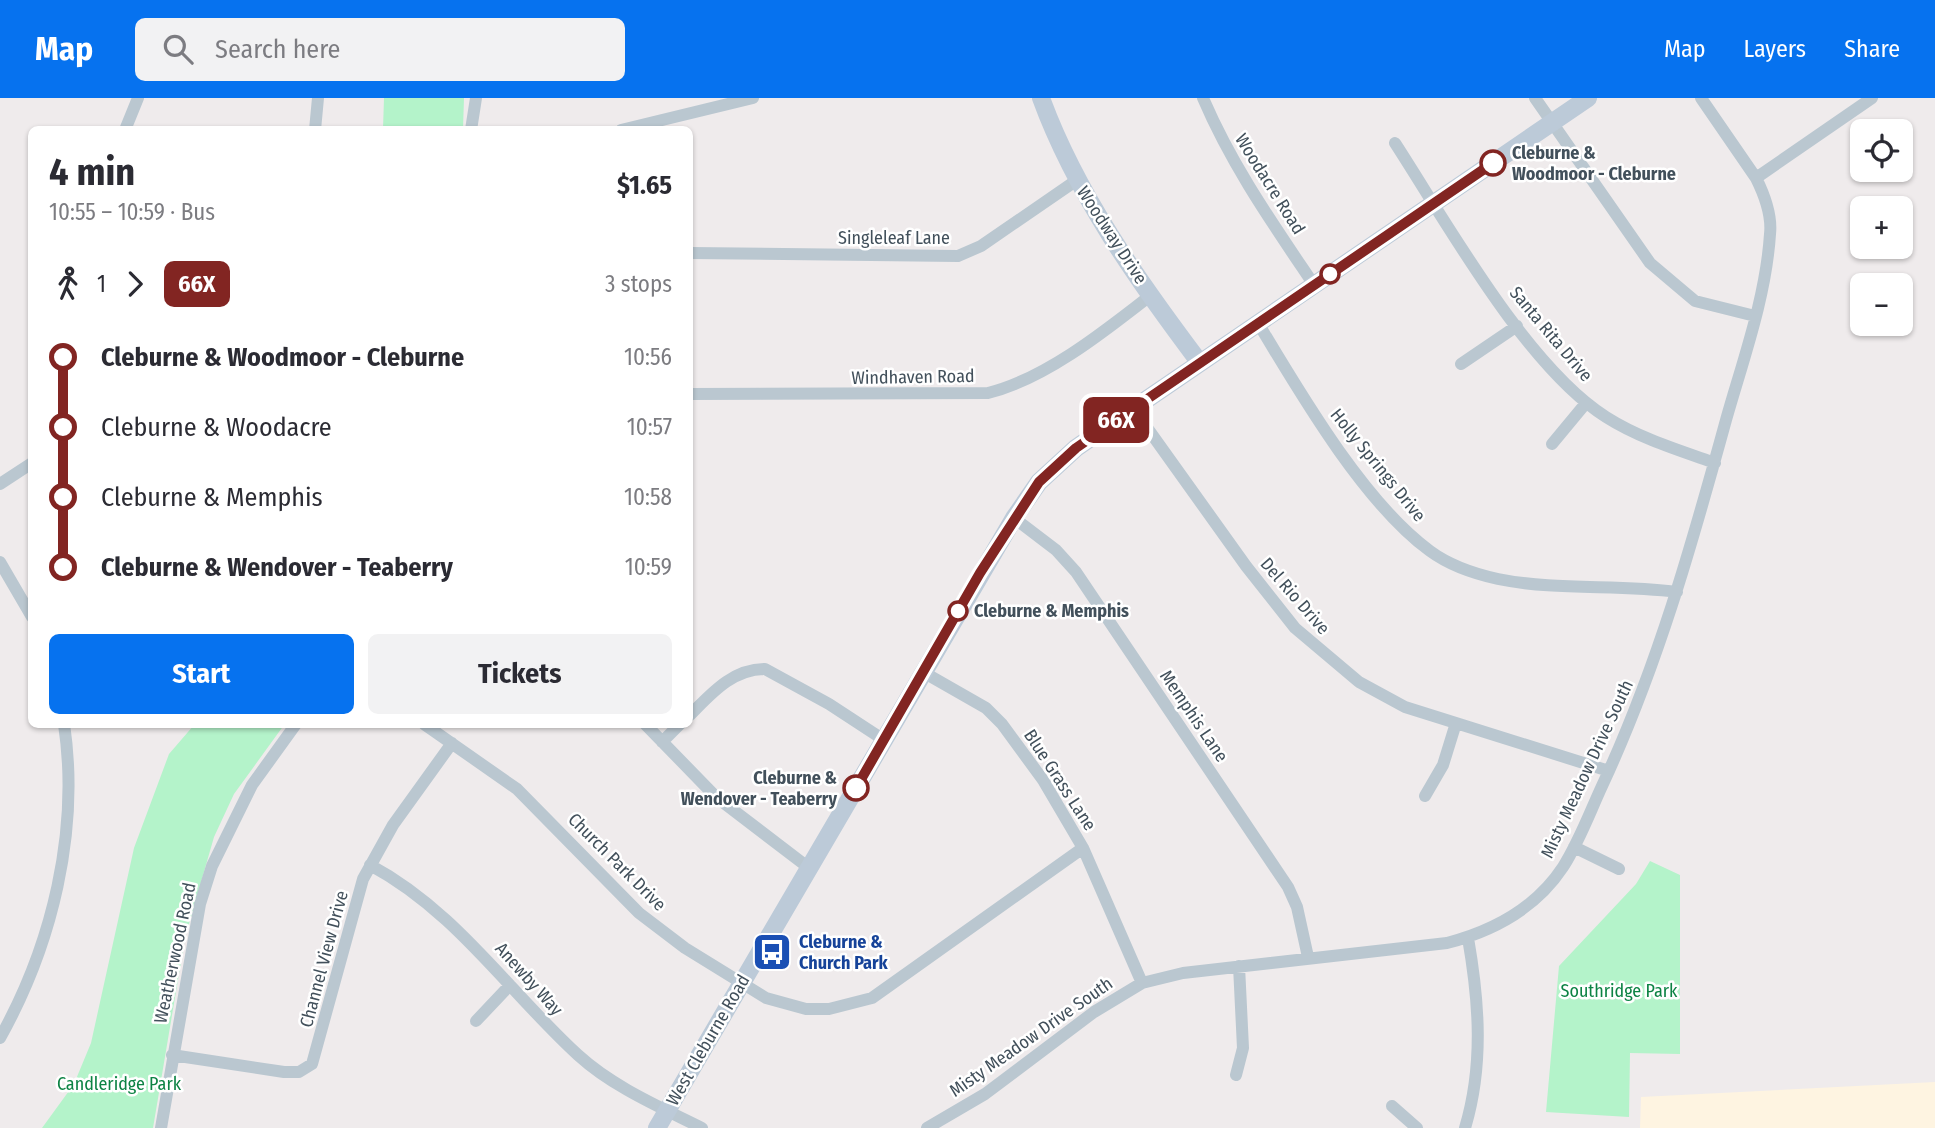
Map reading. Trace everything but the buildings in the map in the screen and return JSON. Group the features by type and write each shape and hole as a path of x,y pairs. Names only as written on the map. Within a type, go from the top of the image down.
{"street":[{"path":"127,126 138,98"},
{"path":"314,126 318,98"},
{"path":"472,126 475,98"},
{"path":"694,98 694,112"},
{"path":"637,126 752,98"},
{"name":"Woodway Drive","path":"1041,98 1077,180 1151,295 1200,363"},
{"name":"Woodacre Road","path":"1203,98 1222,142 1250,191 1314,285"},
{"path":"1535,98 1650,263 1695,301 1755,316"},
{"name":"West Cleburne Road","path":"657,1128 1014,518 1039,482 1133,408 1588,98"},
{"name":"Misty Meadow Drive South","path":"927,1128 985,1094 1094,1012 1142,983 1182,973 1447,943 1468,938 1494,928 1535,899 1563,867 1609,771 1644,688 1677,592 1755,316 1770,234 1762,189 1701,98"},
{"path":"1756,178 1872,98"},
{"name":"Santa Rita Drive","path":"1395,142 1517,326 1586,403 1629,430 1714,463"},
{"name":"Singleleaf Lane","path":"693,253 958,256 981,246 1077,180"},
{"name":"Windhaven Road","path":"693,394 988,393 1011,387 1034,376 1151,295"},
{"name":"Holly Springs Drive","path":"1258,324 1300,394 1345,457 1390,514 1431,552 1465,569 1497,578 1534,584 1642,587 1677,592"},
{"path":"1461,364 1517,326"},
{"path":"1552,444 1586,403"},
{"name":"Del Rio Drive","path":"1133,408 1245,566 1294,628 1359,682 1405,707 1609,771"},
{"path":"0,484 28,466"},
{"name":"Memphis Lane","path":"1014,518 1056,550 1076,572 1120,635 1288,887 1297,907 1308,957"},
{"path":"0,562 28,610"},
{"path":"693,712 732,677 753,669 765,669 829,704 884,740"},
{"name":"Blue Grass Lane","path":"923,672 968,697 1002,724 1043,780 1083,848 1142,983"},
{"path":"1425,796 1443,765 1456,723"},
{"path":"0,1038 38,954 63,862 66,824 64,728"},
{"name":"Weatherwood Road","path":"161,1128 200,904 212,866 252,785 293,728"},
{"name":"Church Park Drive","path":"430,728 536,806 639,913 741,984 766,998 806,1009 829,1009 872,998 984,921 1083,848"},
{"path":"649,728 716,797 809,868"},
{"path":"662,742 676,728"},
{"name":"Channel View Drive","path":"172,1055 284,1072 299,1072 312,1064 322,1037 350,920 370,865 393,825 452,743"},
{"path":"1574,847 1619,869"},
{"name":"Anewby Way","path":"370,865 401,881 470,939 510,985 580,1057 608,1078 667,1111"},
{"path":"1465,1128 1472,1104 1479,1031 1477,989 1468,938"},
{"path":"1236,1075 1242,1048 1239,966"},
{"path":"476,1021 510,985"},
{"path":"1392,1106 1417,1128"},
{"path":"667,1111 702,1128"}],"shaded area":[{"path":"1935,1082 1935,1128 1640,1128 1641,1097"}],"green space":[{"path":"384,98 464,98 463,126 383,126"},
{"name":"Candleridge Park","path":"191,728 282,728 234,794 214,837 185,938 153,1128 42,1128 74,1084 91,1043 134,848 169,754"},
{"name":"Southridge Park","path":"1650,861 1680,875 1680,1054 1630,1053 1629,1117 1546,1112 1559,966 1636,884"}],"bus line":[{"name":"66X","path":"856,788 980,573 1039,482 1076,448 1493,163"}],"place":[{"name":"Cleburne & Woodmoor - Cleburne","path":"1493,163"},
{"name":"Cleburne & Memphis","path":"958,611"},
{"name":"Cleburne & Wendover - Teaberry","path":"856,788"},
{"name":"Cleburne & Church Park","path":"772,952"}]}
